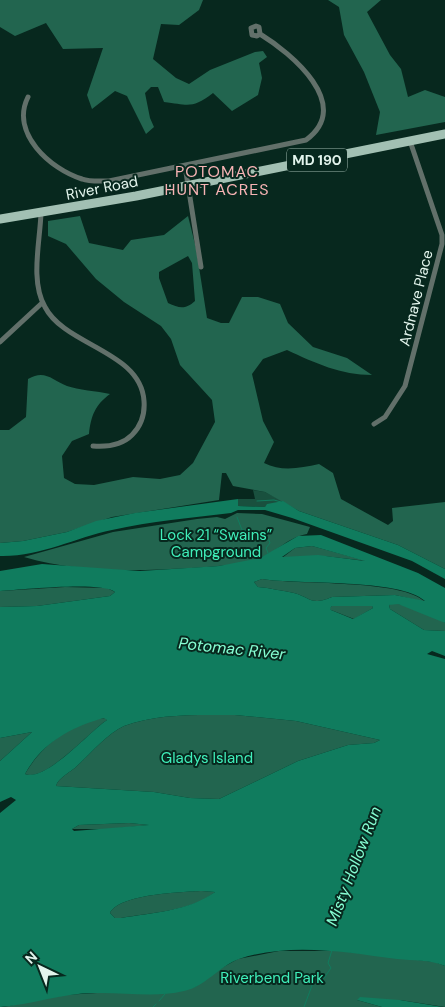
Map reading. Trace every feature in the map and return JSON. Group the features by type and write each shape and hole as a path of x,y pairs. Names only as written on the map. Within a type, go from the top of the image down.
{"main road":[{"name":"River Road","path":"0,219 42,213 445,134"}],"street":[{"path":"28,97 24,106 25,123 33,142 46,158 59,169 83,180 109,181 301,142 310,137 319,127 323,104 314,85 292,57 260,34"},
{"name":"Ardnave Place","path":"374,424 385,417 405,386 442,244 442,235 410,141"},
{"path":"184,166 201,267"},
{"path":"42,213 38,280 42,303 51,317 61,325 127,368 136,378 144,396 143,418 127,440 110,446 93,446"},
{"path":"0,342 42,303"}],"shaded area":[{"path":"253,490 265,492 283,501 265,507 238,506 238,499 255,499"}],"green space":[{"path":"0,0 203,0 199,10 179,25 161,24 153,59 176,78 189,84 210,70 255,52 263,51 267,57 259,63 262,78 258,95 232,111 213,93 200,102 185,105 164,102 158,87 151,87 145,93 150,118 154,127 146,134 127,96 115,91 92,109 87,95 103,48 63,49 46,23 15,36 0,27"},
{"path":"328,0 381,0 367,12 390,55 401,69 408,97 425,90 445,97 445,122 376,135 380,112 364,72 344,35 339,7"},
{"path":"80,216 89,243 123,250 131,240 164,235 188,216 196,248 207,318 221,323 229,323 242,297 258,297 280,304 288,323 313,347 347,358 372,375 339,371 287,350 263,359 252,374 263,421 274,442 264,463 278,468 298,468 319,464 333,473 341,499 388,525 393,521 392,508 445,502 445,569 398,545 299,511 265,492 233,486 226,473 222,473 219,500 112,517 67,532 23,541 0,543 0,430 9,430 26,417 28,379 44,375 71,387 110,394 95,411 89,434 72,441 62,456 64,478 75,484 94,485 133,477 160,479 180,475 193,463 215,422 212,400 180,365 171,339 161,326 124,302 96,279 66,244 48,236 48,221","holes":["188,256 192,263 195,301 188,306 182,307 168,303 159,278 159,272"]},
{"name":"Lock 21 “Swains” Campground","path":"237,513 262,514 310,527 307,534 294,538 266,555 252,561 226,565 170,569 107,570 65,566 24,557 113,532 197,519 217,517 225,519"},
{"path":"312,546 367,561 324,556 282,558 295,548"},
{"path":"262,579 373,586 413,595 425,602 395,595 332,597 315,601 294,593 258,587 254,582"},
{"path":"65,587 107,588 115,592 110,596 37,606 0,607 0,591"},
{"path":"392,603 434,616 445,623 445,631 424,630 390,609 389,605"},
{"path":"332,606 372,606 373,608 354,619 331,610 329,608"},
{"name":"Gladys Island","path":"235,715 296,721 380,740 374,743 348,745 298,761 219,799 190,798 154,792 56,786 62,778 105,739 124,726 165,717"},
{"path":"106,718 107,720 56,764 34,775 25,774 40,754 59,736 82,724"},
{"path":"32,732 0,761 0,738"},
{"path":"129,823 150,825 110,829 72,829 79,825"},
{"path":"215,892 195,903 170,910 121,918 115,918 110,913 125,902 138,898 166,893"},
{"name":"Riverbend Park","path":"279,951 341,951 435,962 445,966 445,1007 400,1000 357,1000 382,1007 3,1007 64,995 195,987 218,970 238,959"}],"water":[{"path":"238,499 238,506 265,507 267,504 283,501 299,511 398,545 445,569 445,579 412,561 265,510 238,510 231,513 141,524 98,533 43,550 0,556 0,543 23,541 67,532 96,521 135,513"},
{"name":"Potomac River","path":"321,535 418,573 445,588 445,623 398,604 389,605 390,609 424,630 445,631 445,656 432,651 427,654 445,659 445,966 427,961 338,951 278,951 239,959 225,966 199,985 184,991 150,994 82,994 0,1007 0,813 16,800 11,797 0,802 0,761 32,732 0,738 0,607 37,606 110,596 115,592 94,587 0,591 0,571 42,564 140,571 219,566 260,558 298,536","holes":["312,546 365,561 318,555 282,557 295,548","262,579 372,586 412,594 425,601 395,595 332,597 315,601 294,593 258,587 254,582","332,606 372,606 373,608 353,619 331,610","235,715 296,721 380,740 374,743 348,745 298,761 219,799 190,798 154,792 56,786 62,778 105,739 124,726 165,717","104,718 107,720 56,763 34,774 25,774 40,753 49,745 80,726","129,823 149,825 74,831 72,829 79,825","180,892 215,892 194,903 170,910 121,918 115,918 110,913 125,902 138,898"]},
{"path":"360,997 400,1000 443,1007 382,1007 357,1000"}],"waterway":[{"path":"257,501 274,500 281,502"},
{"path":"237,517 242,530 249,531 259,539 269,540 270,543 266,548 268,553"},
{"name":"Misty Hollow Run","path":"304,1007 314,980 324,978 331,968 328,963 332,950"},
{"path":"159,1001 165,994"},
{"path":"153,1007 156,1004"}],"district":[{"name":"POTOMAC HUNT ACRES","path":"217,180"}]}
